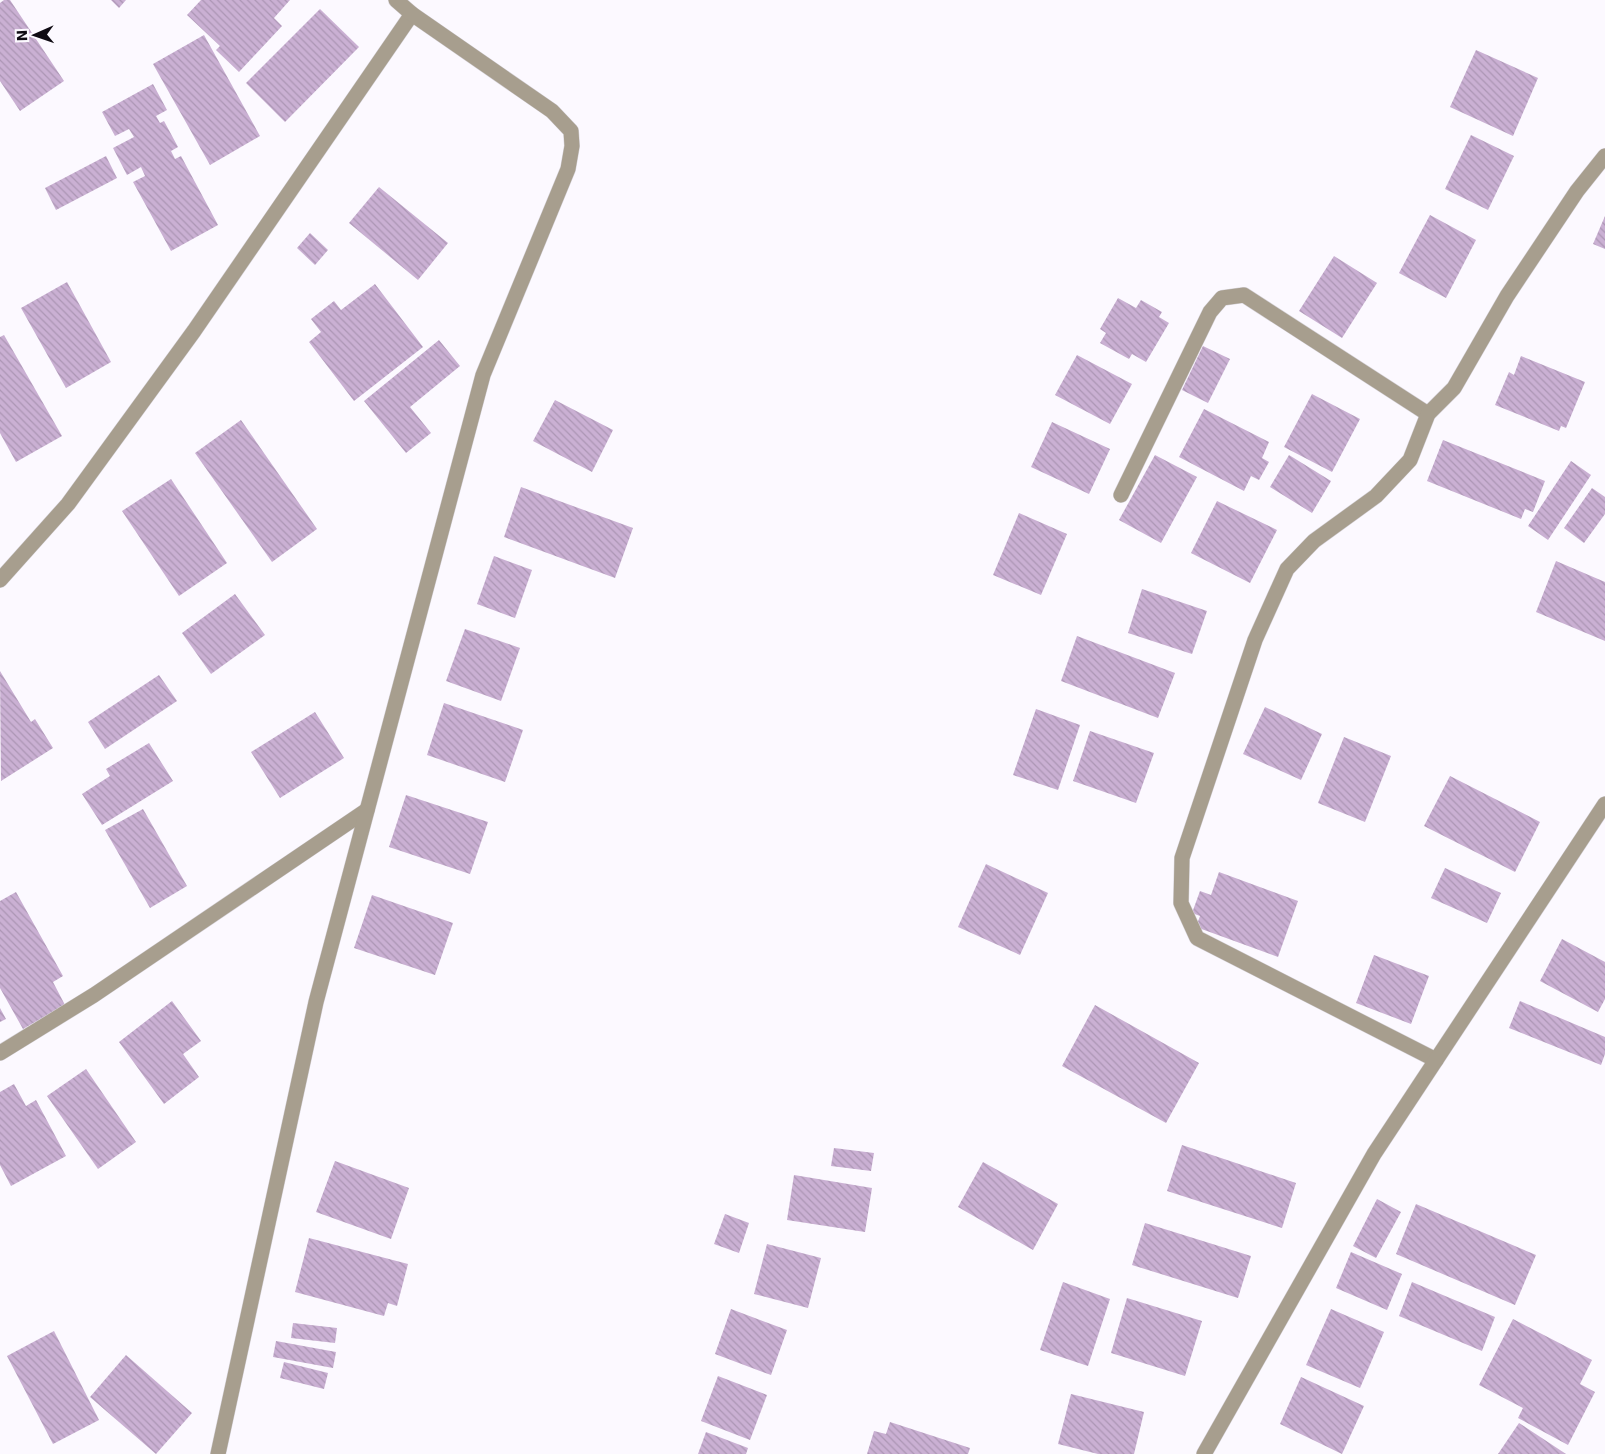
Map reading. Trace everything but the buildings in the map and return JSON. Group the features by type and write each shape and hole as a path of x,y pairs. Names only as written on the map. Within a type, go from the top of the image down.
{"street":[{"path":"218,1454 316,1002 483,375 568,169 572,146 571,131 552,111 412,14 396,0"},
{"path":"0,580 68,504 194,331 412,14"},
{"path":"1436,1060 1197,938 1181,903 1182,858 1256,640 1287,569 1314,541 1376,496 1410,460 1428,414 1454,388 1507,296 1577,191 1605,156"},
{"path":"1121,495 1210,312 1222,298 1244,295 1428,414"},
{"path":"1204,1454 1374,1154 1605,804"},
{"path":"0,1053 94,996 367,810"}]}
